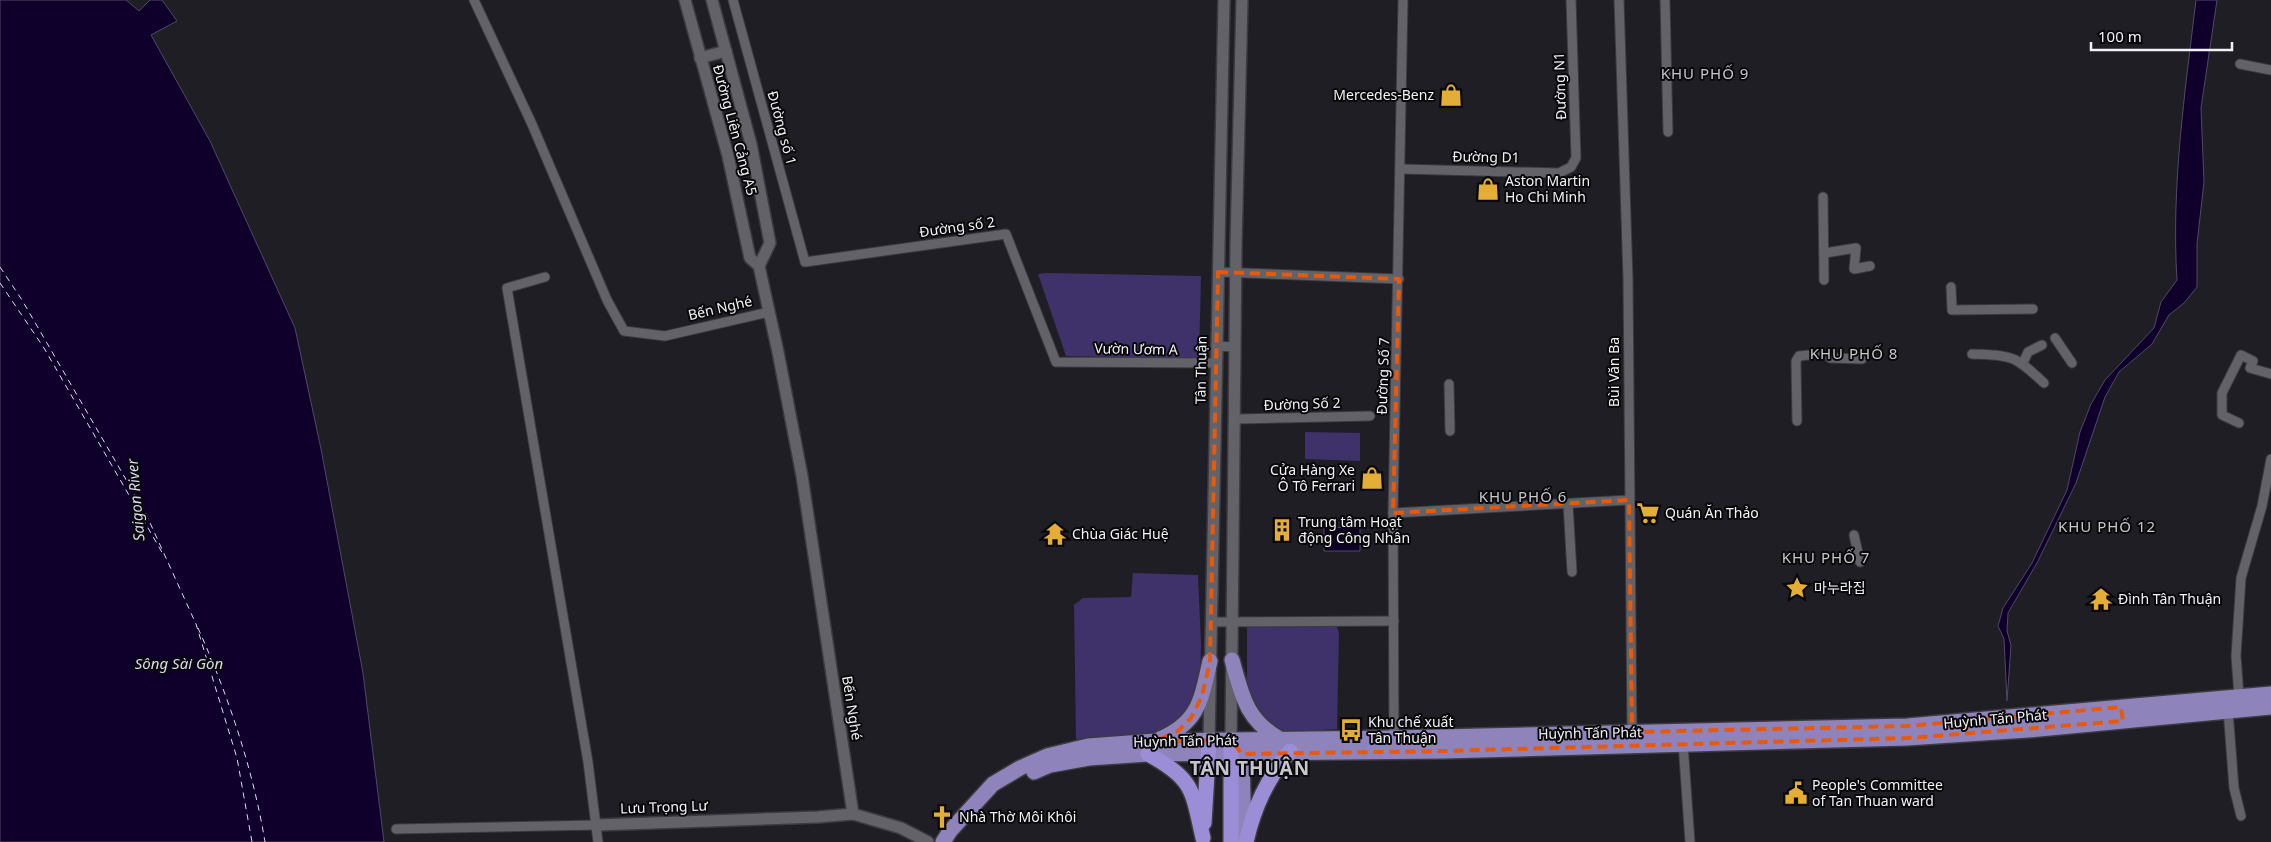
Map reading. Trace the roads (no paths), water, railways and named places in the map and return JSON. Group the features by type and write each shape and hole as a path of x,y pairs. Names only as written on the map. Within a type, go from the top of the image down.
{"highway":[{"path":"1245,842 1261,794 1275,770 1286,745"},
{"path":"1203,840 1208,748"},
{"path":"1230,842 1235,750"},
{"path":"1148,754 1174,768 1192,790 1203,840"}],"main road":[{"path":"1232,660 1252,716 1264,730 1286,745"},
{"path":"1156,740 1178,731 1191,718 1202,696 1210,661"},
{"name":"Huỳnh Tấn Phát","path":"943,842 950,831 993,784 1020,768 1047,756 1072,748 1156,740 1235,750 1286,745 1394,745 2028,730 2239,696 2271,694"},
{"name":"Huỳnh Tấn Phát","path":"2122,714 2271,707"},
{"name":"Huỳnh Tấn Phát","path":"1632,739 1683,743 1907,732"},
{"name":"Huỳnh Tấn Phát","path":"955,842 986,804 1005,787 1050,765 1089,758 1208,748"},
{"path":"1235,750 1245,842"}],"street":[{"name":"Bến Nghé","path":"474,0 531,122 607,300 624,331 665,336 769,312 814,546 853,814"},
{"name":"Đường Liên Cảng A5","path":"685,0 728,156 750,258 759,266 769,312"},
{"name":"Đường Liên Cảng A5","path":"712,0 751,144 770,243 759,266"},
{"name":"Đường số 1","path":"733,0 805,262"},
{"name":"Tân Thuận","path":"1208,748 1224,0"},
{"path":"1235,750 1232,621 1236,272 1242,0"},
{"name":"Đường Số 7","path":"1394,745 1393,513 1403,0"},
{"name":"Đường N1","path":"1569,169 1576,158 1571,0"},
{"name":"Bùi Văn Ba","path":"1619,0 1628,279 1632,739"},
{"path":"1665,0 1668,132"},
{"path":"700,58 726,51"},
{"path":"2240,64 2271,70"},
{"name":"Đường D1","path":"1401,169 1558,173 1569,169"},
{"path":"1823,198 1824,280"},
{"name":"Đường số 2","path":"805,262 1006,234 1056,362"},
{"path":"1825,253 1856,248 1854,269 1870,266"},
{"path":"1218,272 1399,279"},
{"path":"545,277 507,288 588,762 598,842"},
{"path":"1951,287 1952,310 2033,309"},
{"path":"2055,338 2072,363"},
{"path":"2023,363 2028,352 2042,345"},
{"path":"1216,346 1235,347"},
{"path":"1796,422 1796,361 1799,356 1819,354"},
{"path":"1972,354 2011,356 2023,363 2044,383"},
{"path":"2238,423 2222,415 2222,393 2240,355 2253,361 2250,368 2267,374"},
{"path":"1830,358 1862,359"},
{"name":"Vườn Ươm A","path":"1056,362 1216,363"},
{"path":"1449,384 1450,431"},
{"name":"Đường Số 2","path":"1234,420 1370,416"},
{"path":"2239,696 2236,656 2241,578 2260,514 2271,459"},
{"path":"1393,513 1629,500"},
{"path":"1568,504 1572,572"},
{"path":"1854,535 1860,562"},
{"path":"1211,622 1394,621"},
{"path":"2228,710 2234,788 2240,816"},
{"path":"1683,743 1690,842"},
{"name":"Lưu Trọng Lư","path":"396,829 818,817 853,814 901,828 928,842"}],"water":[{"name":"Sông Sài Gòn","path":"0,0 126,0 139,11 150,0 162,0 177,21 151,35 210,141 295,328 321,449 363,673 384,842 0,842"},
{"path":"2196,0 2217,0 2201,108 2204,182 2197,244 2197,287 2184,303 2169,315 2152,344 2119,372 2105,397 2076,483 2038,561 2008,613 2007,631 2011,645 2007,701 2004,639 1998,626 2003,608 2032,563 2067,490 2080,432 2091,404 2105,380 2154,328 2161,302 2177,280 2177,175"},
{"path":"1324,527 1360,528 1360,551 1324,551"}],"place":[{"name":"Mercedes-Benz","path":"1451,95"},
{"name":"Aston Martin Ho Chi Minh","path":"1488,189"},
{"name":"Cửa Hàng Xe Ô Tô Ferrari","path":"1372,478"},
{"name":"Quán Ăn Thảo","path":"1648,513"},
{"name":"Trung tâm Hoạt động Công Nhân","path":"1282,530"},
{"name":"Chùa Giác Huệ","path":"1055,534"},
{"name":"마누라집","path":"1797,588"},
{"name":"Đình Tân Thuận","path":"2101,599"},
{"name":"Khu chế xuất Tân Thuận","path":"1351,730"},
{"name":"People's Committee of Tan Thuan ward","path":"1796,793"},
{"name":"Nhà Thờ Môi Khôi","path":"942,817"}],"district":[{"name":"KHU PHỐ 9","path":"1705,74"},
{"name":"KHU PHỐ 8","path":"1854,354"},
{"name":"KHU PHỐ 6","path":"1523,497"},
{"name":"KHU PHỐ 12","path":"2107,527"},
{"name":"KHU PHỐ 7","path":"1826,558"},
{"name":"TÂN THUẬN","path":"1250,768"}],"water label":[{"name":"Saigon River","path":"136,500"}]}
